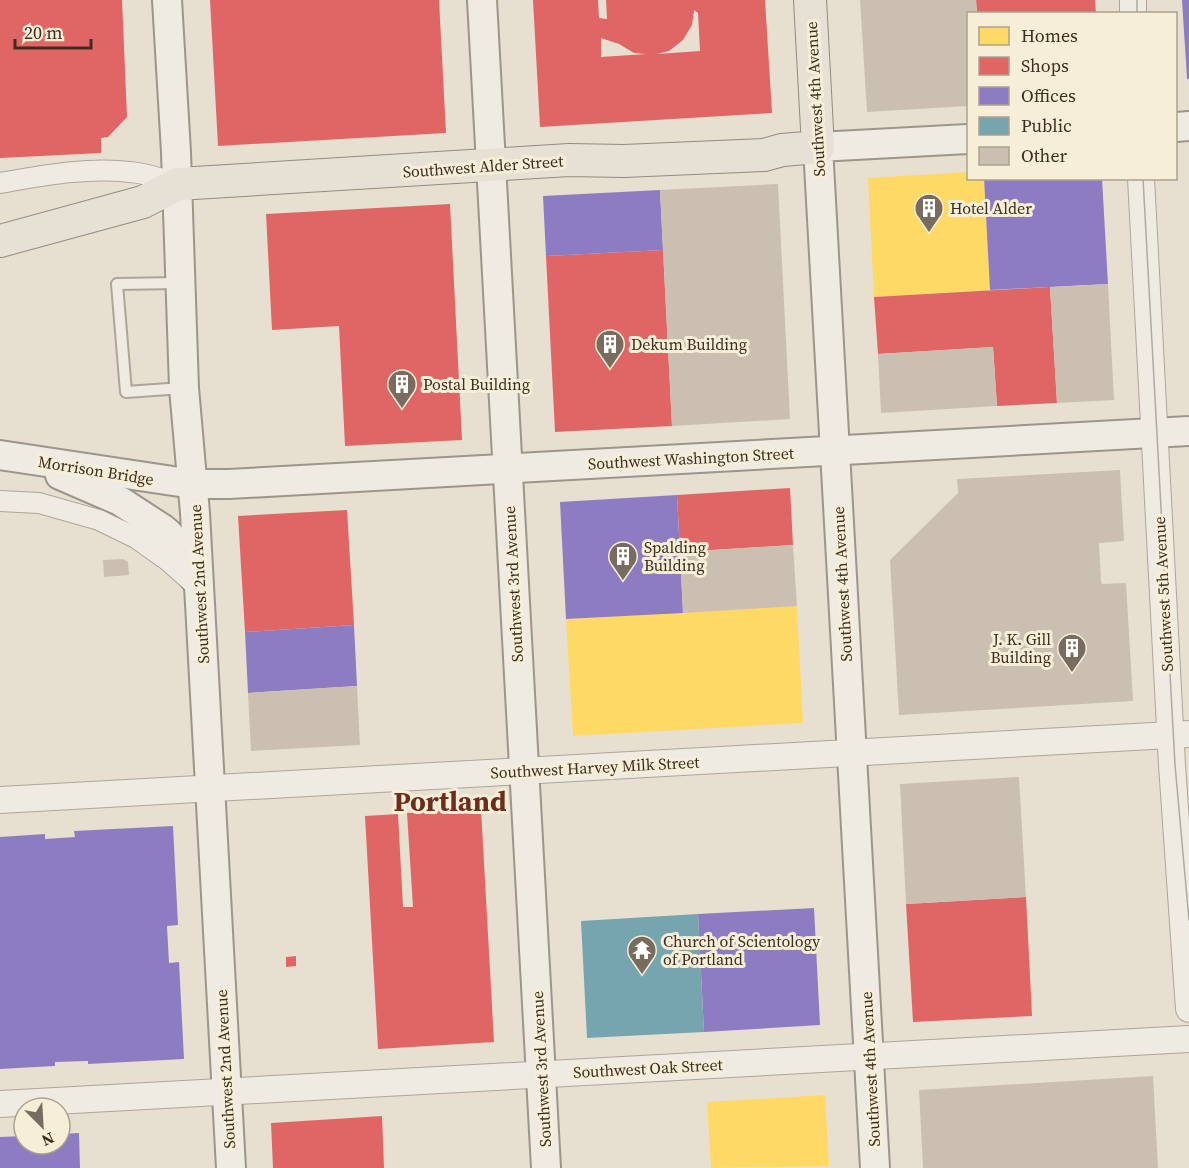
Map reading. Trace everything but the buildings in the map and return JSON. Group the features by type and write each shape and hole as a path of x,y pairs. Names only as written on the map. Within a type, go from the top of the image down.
{"main road":[{"name":"Southwest 2nd Avenue","path":"167,0 178,184 184,388 193,484 231,1168"},
{"name":"Southwest 3rd Avenue","path":"482,0 546,1168"},
{"name":"Southwest 4th Avenue","path":"810,0 875,1168"},
{"name":"Southwest Alder Street","path":"178,184 569,160 624,161 764,155 782,150 818,147 967,139"},
{"path":"0,241 144,202 178,184"},
{"name":"Southwest Washington Street","path":"193,484 229,484 1189,431"},
{"path":"11,457 120,501 148,518 170,534 199,588"},
{"name":"Morrison Bridge","path":"11,457 193,484"}],"street":[{"name":"Southwest Alder Street","path":"0,183 109,170 140,173 178,184"},
{"name":"Southwest 5th Avenue","path":"1141,180 1154,433 1180,735 1189,1010"},
{"path":"0,501 39,503 99,520 136,538 167,560 199,588"},
{"name":"Southwest Harvey Milk Street","path":"0,800 1180,735"},
{"name":"Southwest Oak Street","path":"0,1104 1189,1039"}],"lane":[{"path":"182,282 117,284 126,392 184,388"},
{"path":"0,786 0,800"}],"tram line":[{"path":"1137,0 1137,12"},
{"path":"1143,180 1175,765 1189,920"}],"place":[{"name":"Hotel Alder","path":"929,234"},
{"name":"Dekum Building","path":"610,370"},
{"name":"Postal Building","path":"402,410"},
{"name":"Spalding Building","path":"623,582"},
{"name":"J. K. Gill Building","path":"1072,674"},
{"name":"Church of Scientology of Portland","path":"642,976"}],"district":[{"name":"Portland","path":"450,801"}]}
